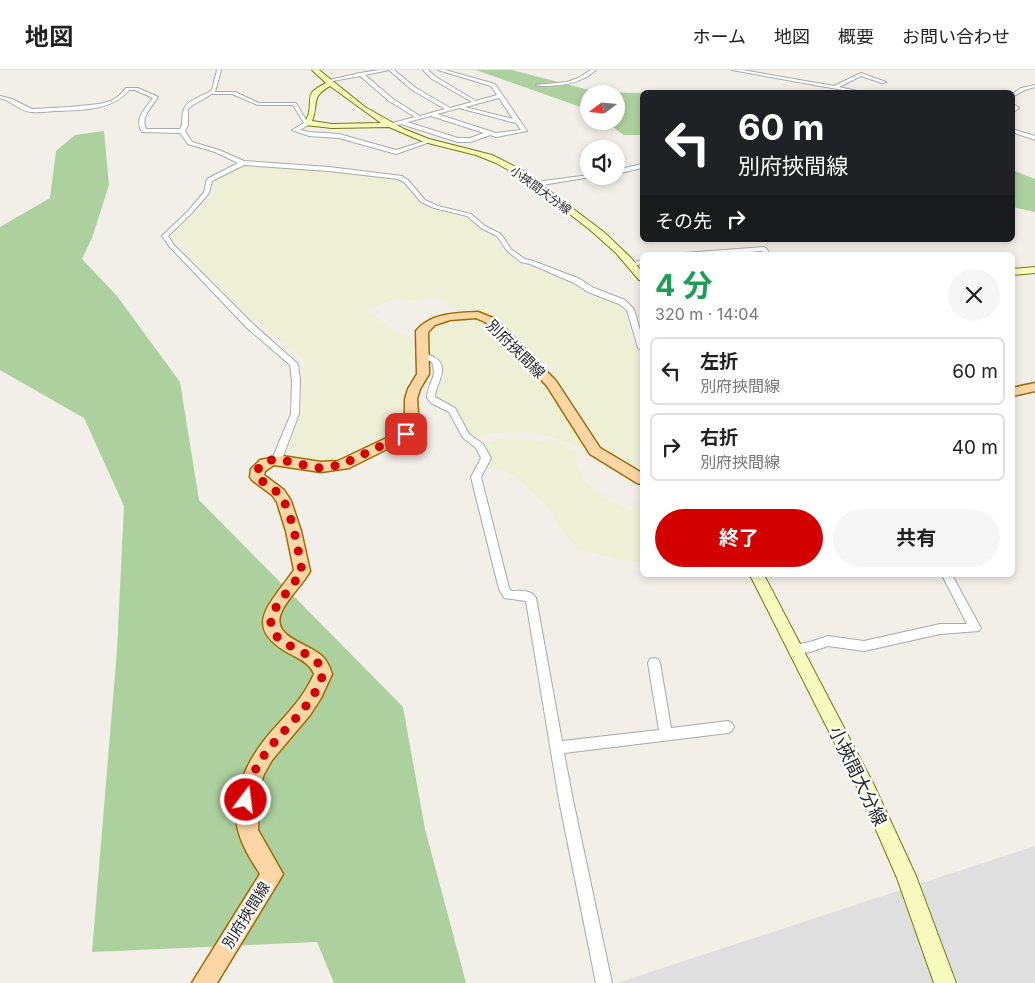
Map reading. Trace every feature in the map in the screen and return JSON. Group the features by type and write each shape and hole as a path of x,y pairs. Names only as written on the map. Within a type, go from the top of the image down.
{"main road":[{"name":"小挾間大分線","path":"315,70 374,116 391,125 430,141 498,161 536,184 588,224 631,264 640,275"},
{"path":"308,122 312,113 312,98 318,90 329,82"},
{"name":"小挾間大分線","path":"308,122 332,126 391,125"},
{"path":"1015,272 1035,270"},
{"name":"別府挾間線","path":"204,983 272,874 248,831 246,800 248,783 268,748 304,708 319,686 323,674 318,663 282,642 275,634 271,624 273,612 302,571 296,541 284,502 278,493 257,477 256,473 262,464 277,459 307,466 332,467 349,462 403,437 409,431 413,422 411,400 414,389 423,374 421,333 431,323 452,316 467,314 478,315 489,320 504,332 555,388 595,451 640,478"},
{"path":"1015,391 1035,387"},
{"name":"小挾間大分線","path":"758,577 794,650 867,788 906,876 945,983"}],"street":[{"path":"211,93 219,70"},
{"path":"329,82 360,74 387,70"},
{"path":"391,70 414,89 448,109"},
{"path":"425,70 475,102"},
{"path":"430,114 496,135 524,131 493,85 440,70"},
{"path":"538,85 569,84 594,70"},
{"path":"734,70 846,90"},
{"path":"770,76 776,70"},
{"path":"360,74 391,100 419,117"},
{"path":"834,88 861,74 884,82"},
{"path":"1015,94 1023,89 1035,86"},
{"path":"0,97 9,98 18,102 26,110 32,111 104,105 125,94 128,89 136,89 156,97 142,116 141,126 144,131 182,130"},
{"path":"182,130 185,125 186,109 191,104 211,93 233,93 258,104 294,104 298,107 305,122 308,122 296,130 309,134 339,136 396,152 430,141"},
{"path":"391,125 500,96"},
{"path":"458,107 519,122"},
{"path":"400,122 458,140 471,140 490,133"},
{"path":"182,130 190,142 217,151 243,163 329,169 400,177 411,186 423,201 436,207 470,216 484,227 499,235 509,250 523,261 531,262 577,281 591,290 622,302 630,309 640,342"},
{"path":"1015,131 1035,138"},
{"path":"243,163 209,180 207,192 190,212 165,236 171,245 215,292 294,364 296,380 294,414 277,459"},
{"path":"625,170 640,166"},
{"path":"536,184 580,178"},
{"path":"724,252 764,249 766,252"},
{"path":"631,264 640,262"},
{"path":"422,354 435,361 439,371 438,378 431,392 431,398 434,402 452,410 466,436 480,446 486,458 476,477 504,589 508,595 525,595 531,598 604,983"},
{"path":"794,650 810,648 828,641 864,646 940,629 975,628 949,577"},
{"path":"654,663 666,735"},
{"path":"558,748 728,727"}],"shaded area":[{"path":"1035,846 1035,983 617,983"}],"green space":[{"path":"476,70 512,70 580,88 580,107"},
{"path":"625,93 640,93 640,135 624,135 617,130 625,130"},
{"path":"104,131 109,185 92,238 82,259 117,296 180,382 199,500 403,707 425,829 466,983 334,983 317,942 92,952 117,650 124,506 84,418 0,370 0,227 50,198 56,151 75,135"},
{"path":"244,166 394,178 422,205 468,219 494,237 504,252 525,267 568,277 587,295 614,303 623,310 640,364 640,469 602,448 566,389 500,319 473,310 453,310 438,298 416,301 394,299 367,310 400,334 411,337 416,358 401,401 407,421 400,432 338,460 316,461 286,455 302,413 304,360 229,298 173,236 174,232 197,213 215,192 214,180"},
{"path":"1015,171 1035,179 1035,212 1015,207"},
{"path":"452,318 470,318 485,322 503,337 553,392 585,450 551,437 526,432 497,433 476,437 468,432 456,406 438,399 435,393 443,379 443,373 438,359 426,351 424,331 433,324"},
{"path":"507,437 563,444 575,451 577,465 585,481 607,499 632,511 640,498 640,563 616,559 578,549 559,527 549,508 515,476 498,469 485,470 490,456 483,444"}],"route":[{"path":"246,800 248,783 268,748 304,708 319,686 323,674 318,663 282,642 275,634 271,624 273,612 295,584 302,571 296,541 284,502 278,493 257,477 256,473 266,461 277,459 318,468 341,465 406,434"}]}
